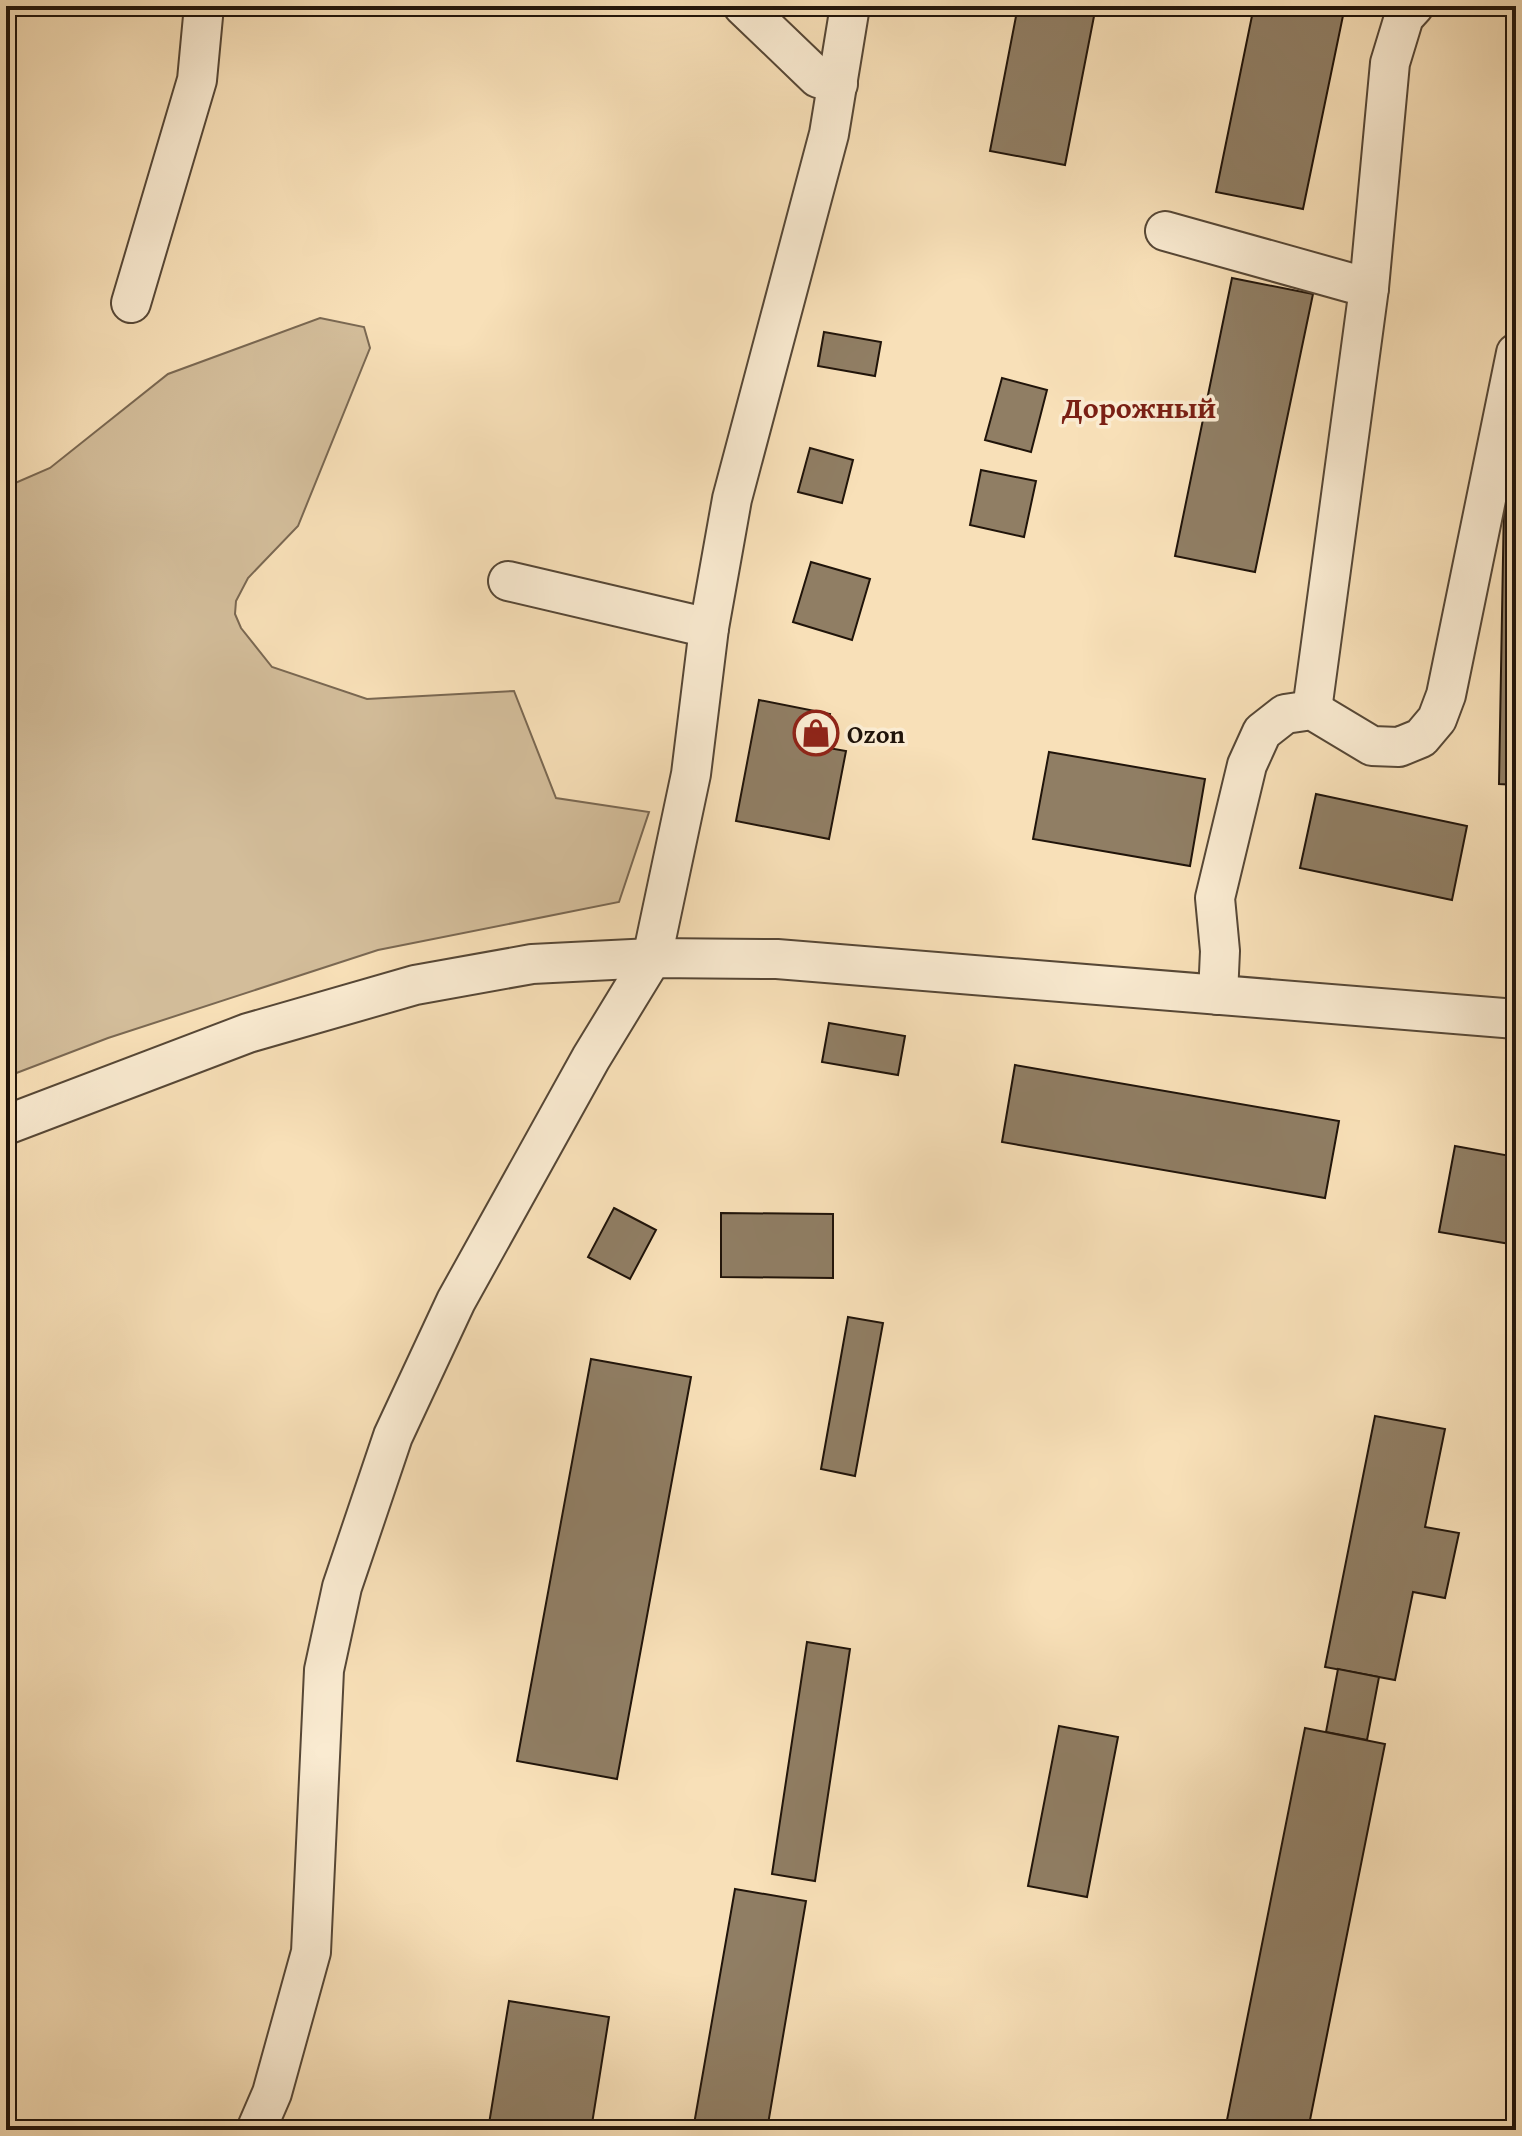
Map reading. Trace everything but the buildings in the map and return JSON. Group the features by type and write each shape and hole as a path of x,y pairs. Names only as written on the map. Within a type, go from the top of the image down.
{"street":[{"path":"131,303 197,80 204,6"},
{"path":"743,6 818,78 838,84"},
{"path":"256,2130 272,2093 311,1952 324,1670 342,1587 377,1481 393,1436 456,1301 591,1058 652,958 691,774 709,628 732,499 829,134 850,6"},
{"path":"1312,710 1369,288 1390,63 1404,17 1414,6"},
{"path":"1165,231 1369,288"},
{"path":"1218,995 1220,951 1215,898 1247,765 1262,732 1285,714 1312,710 1372,746 1399,747 1421,738 1437,719 1446,695 1516,353"},
{"path":"508,581 709,628"},
{"path":"6,1125 248,1033 415,985 532,964 652,958 777,959 1516,1019"}],"shaded area":[{"path":"320,318 364,327 370,348 298,526 248,578 236,601 235,614 241,628 272,667 367,699 514,691 556,798 649,812 619,902 378,950 108,1038 6,1077 6,487 50,468 168,374"}],"place":[{"name":"Ozon","path":"816,733"}],"district":[{"name":"Дорожный","path":"1139,407"}]}
